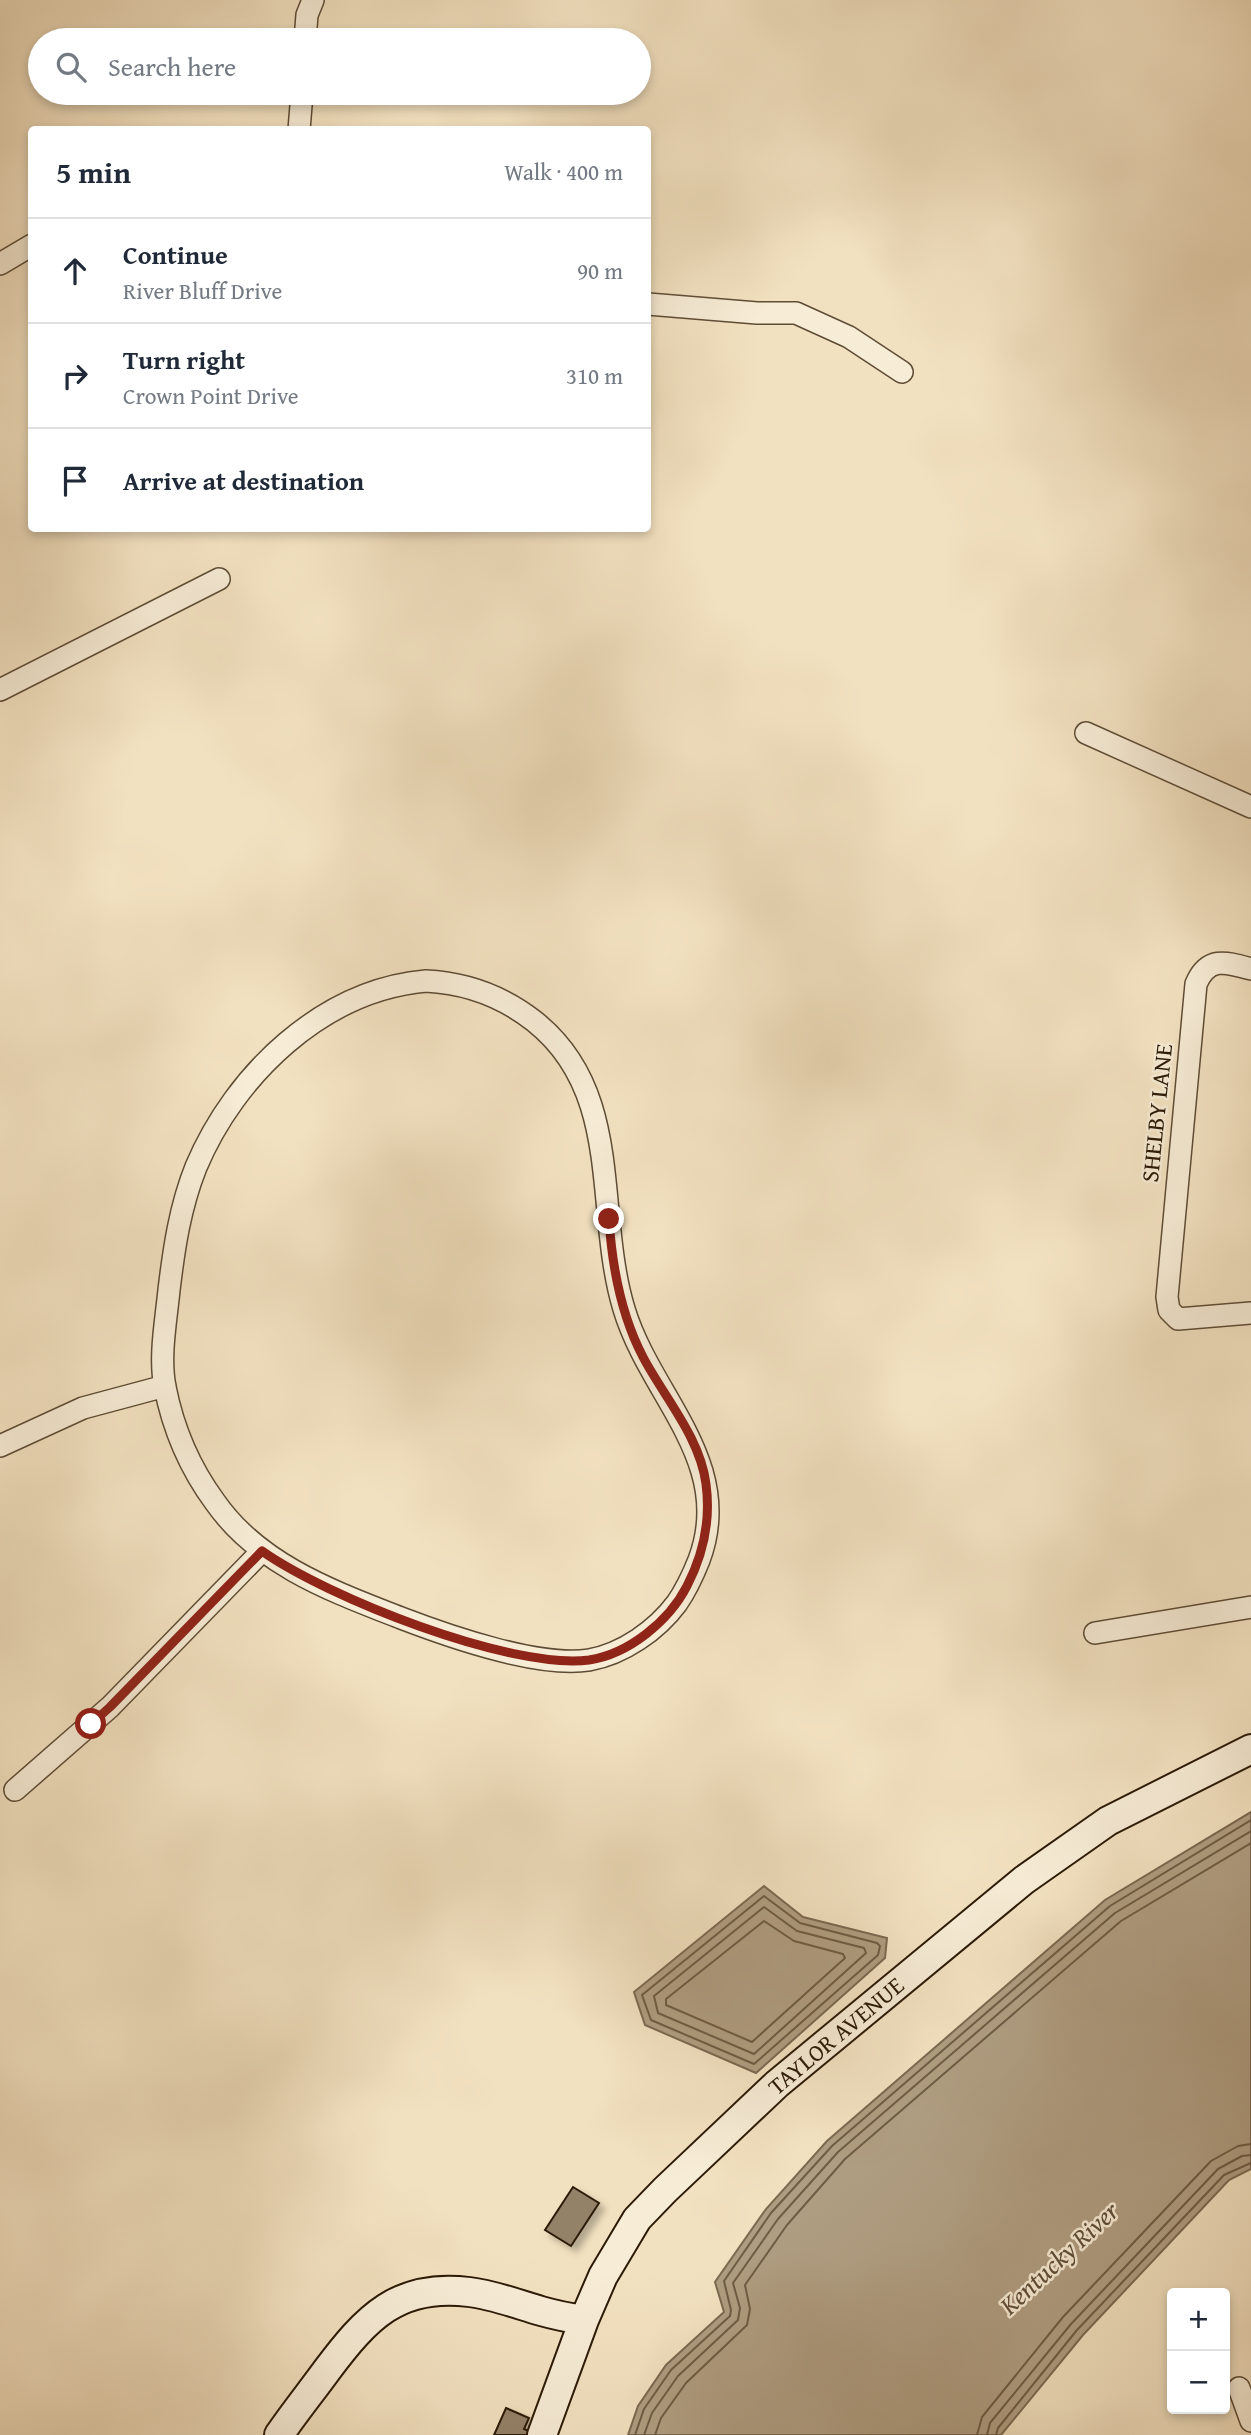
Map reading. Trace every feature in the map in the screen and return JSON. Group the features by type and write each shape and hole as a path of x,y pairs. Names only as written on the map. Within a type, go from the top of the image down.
{"main road":[{"name":"TAYLOR AVENUE","path":"542,2435 603,2276 637,2219 665,2190 786,2076 1024,1880 1108,1822 1251,1749"},
{"path":"279,2435 359,2330 374,2316 410,2295 429,2290 466,2291 584,2320"}],"street":[{"path":"306,28 307,15 313,0"},
{"path":"299,126 301,105"},
{"path":"0,264 28,247"},
{"path":"651,304 757,313 796,313 849,337 902,372"},
{"path":"0,690 219,579"},
{"path":"1086,733 1251,807"},
{"name":"SHELBY LANE","path":"1251,969 1217,962 1200,973 1196,984 1167,1297 1171,1312 1176,1318 1251,1313"},
{"path":"426,981 467,987 493,996 529,1017 549,1034 574,1065 592,1106 600,1137 614,1268 629,1327 641,1354 685,1429 706,1479 709,1504 705,1541 681,1598 650,1631 613,1652 580,1661 543,1658 487,1646 422,1626 323,1586 262,1551 234,1526 201,1480 178,1432 164,1386 167,1306 177,1231 197,1166 213,1133 233,1102 283,1046 340,1006 369,993 398,985 426,981"},
{"path":"0,1446 83,1408 164,1386"},
{"path":"15,1790 110,1707 262,1551"},
{"path":"1095,1633 1251,1606"},
{"path":"1239,2388 1251,2421"}],"water":[{"name":"Kentucky River","path":"1251,1812 1251,2169 1229,2180 1083,2335 1001,2435 628,2435 638,2406 666,2365 724,2312 715,2282 766,2209 827,2141 1105,1900"},
{"path":"764,1886 803,1917 887,1938 885,1958 756,2073 645,2025 634,1992"}],"building":[{"path":"573,2187 599,2203 571,2246 545,2230"},
{"path":"506,2408 529,2418 524,2429 529,2431 528,2435 494,2435"}],"route":[{"path":"91,1724 262,1551 304,1576 360,1602 422,1626 516,1654 569,1661 593,1659 633,1643 666,1616 681,1598 701,1553 709,1504 706,1479 685,1429 641,1354 629,1327 614,1268 609,1219"}]}
